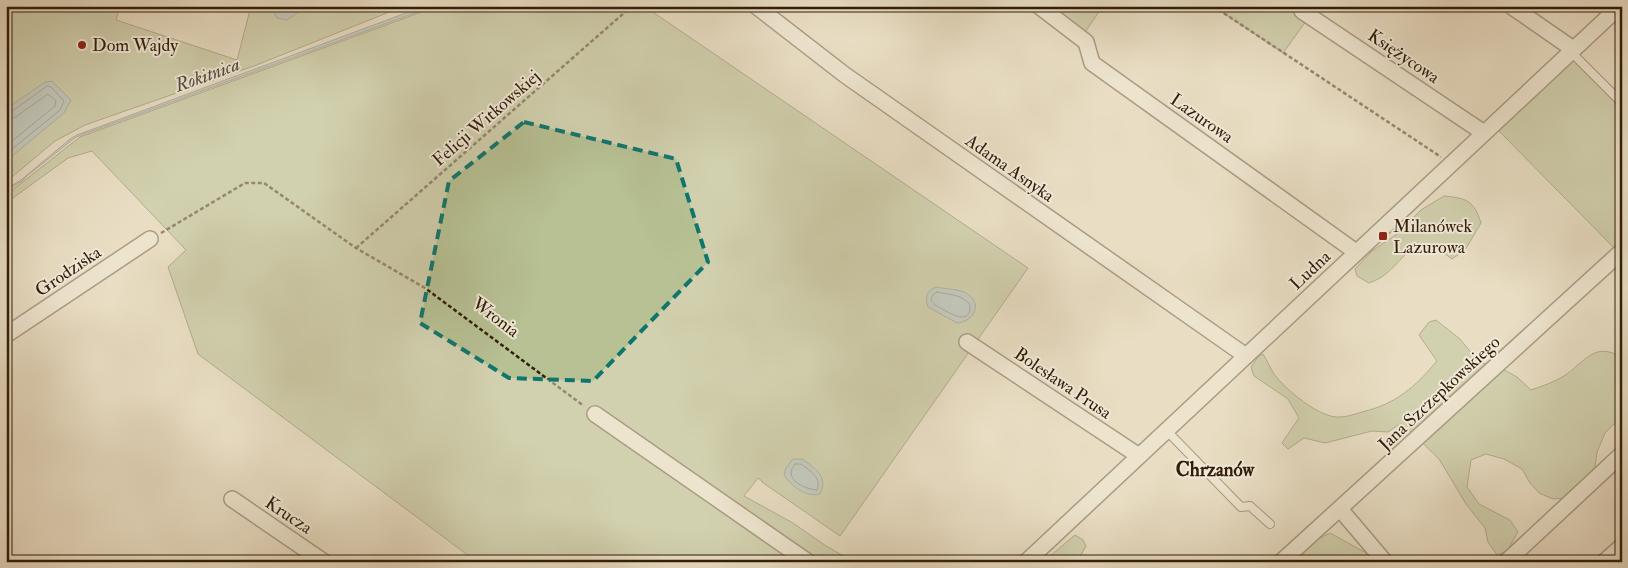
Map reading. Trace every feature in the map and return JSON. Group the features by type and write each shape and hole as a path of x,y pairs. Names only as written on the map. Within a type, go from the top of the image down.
{"street":[{"name":"Adama Asnyka","path":"756,6 845,75 1246,356"},
{"name":"Lazurowa","path":"1039,6 1086,42 1092,63 1356,252"},
{"path":"1511,6 1572,51"},
{"name":"Ludna","path":"1026,562 1620,6"},
{"name":"Księżycowa","path":"1302,11 1484,132"},
{"name":"Grodziska","path":"6,335 150,239"},
{"name":"Jana Szczepkowskiego","path":"1281,562 1622,251"},
{"name":"Bolesława Prusa","path":"967,342 1139,456"},
{"path":"595,414 808,562"},
{"path":"1506,562 1622,454"},
{"name":"Krucza","path":"232,499 324,562"},
{"path":"1340,509 1385,562"},
{"path":"1604,562 1622,546"}],"lane":[{"path":"1572,51 1618,99"},
{"path":"1166,430 1241,507 1250,506 1270,524"}],"path":[{"name":"Felicji Witkowskiej","path":"356,248 632,6"},
{"path":"1213,6 1450,164"},
{"name":"Wronia","path":"150,239 245,183 264,183 356,248 425,288 595,414"}],"highlighted area":[{"path":"524,122 676,159 708,262 593,381 509,378 420,323 449,181"}],"green space":[{"path":"6,6 120,6 116,20 237,60 251,6 425,6 409,12 402,7 254,66 85,125 55,141 6,182"},
{"path":"438,6 644,6 1028,268 840,536 758,478 744,496 793,523 826,546 854,562 477,562 198,354 168,267 186,250 92,151 68,158 6,203 6,195 80,137"},
{"path":"1039,6 1103,6 1081,38"},
{"path":"1213,6 1317,6 1283,53"},
{"path":"1574,59 1622,110 1622,251 1619,253 1498,130"},
{"path":"1444,196 1464,200 1476,210 1481,223 1465,250 1452,259 1432,245 1419,246 1408,252 1387,273 1369,283 1357,276 1355,269 1372,251 1397,234 1421,210"},
{"path":"1436,320 1460,339 1479,362 1501,368 1517,377 1531,390 1564,376 1584,359 1597,352 1613,353 1622,358 1622,422 1614,424 1605,433 1597,452 1595,467 1566,498 1553,499 1539,493 1530,483 1522,469 1504,459 1486,454 1471,460 1467,487 1479,504 1510,520 1518,532 1507,551 1497,555 1488,542 1485,528 1466,504 1439,459 1407,428 1398,425 1388,432 1372,431 1325,443 1304,438 1288,449 1282,443 1299,418 1288,399 1254,376 1251,367 1258,357 1263,354 1279,380 1304,402 1332,416 1343,417 1351,415 1374,409 1395,399 1413,386 1429,370 1437,361 1419,335 1429,322"},
{"path":"1330,533 1368,554 1374,562 1292,562 1318,539"},
{"path":"1075,535 1083,540 1086,546 1077,562 1043,562"}],"water":[{"path":"271,6 307,6 287,20 277,18"},
{"path":"425,6 434,6 76,137 22,181 6,191 6,189 21,180 77,135"},
{"path":"52,81 71,100 64,113 6,161 6,118 8,117 6,109 45,82"},
{"path":"937,287 958,290 969,295 975,304 974,313 971,317 957,323 928,307 927,294"},
{"path":"793,459 802,459 819,473 823,483 820,494 805,493 787,479 784,475 786,468"}],"place":[{"name":"Dom Wajdy","path":"82,45"},
{"name":"Milanówek Lazurowa","path":"1383,236"}],"district":[{"name":"Chrzanów","path":"1215,469"}],"water label":[{"name":"Rokitnica","path":"207,74"}]}
